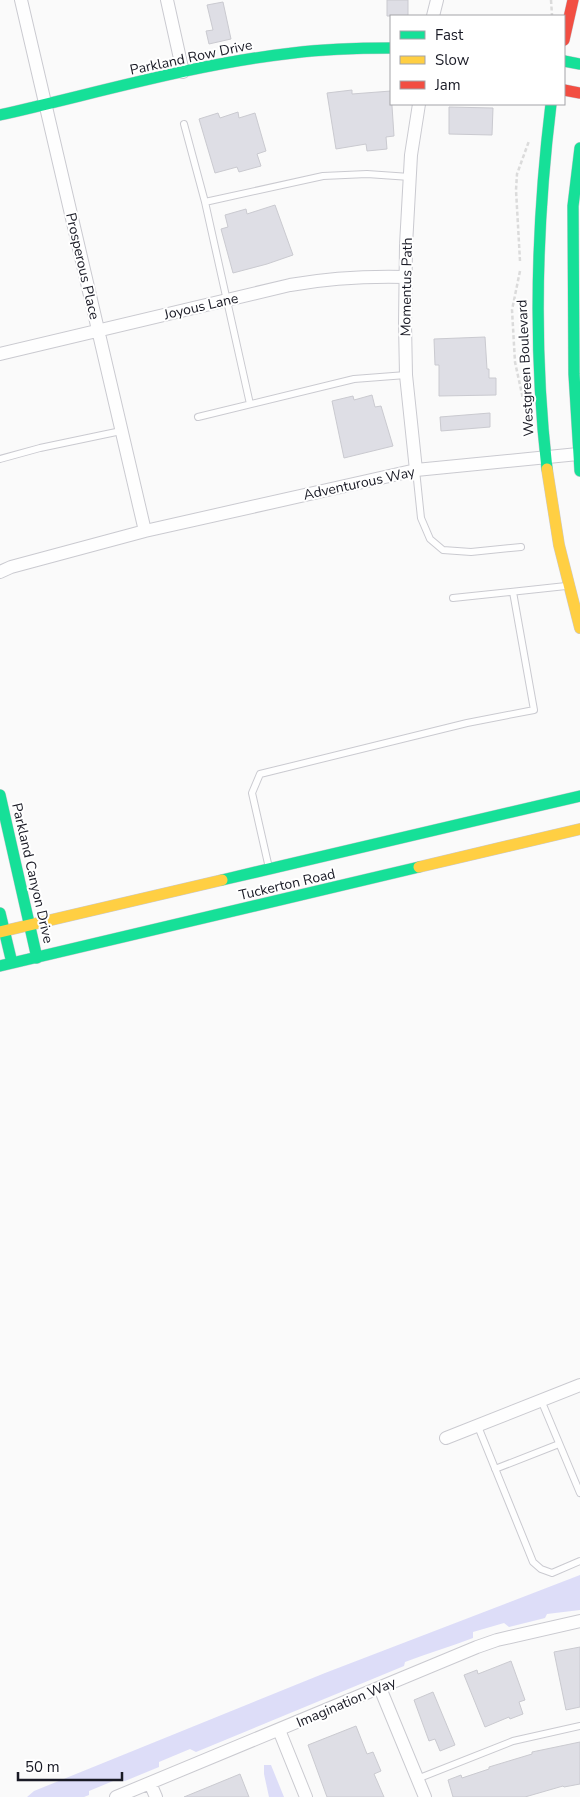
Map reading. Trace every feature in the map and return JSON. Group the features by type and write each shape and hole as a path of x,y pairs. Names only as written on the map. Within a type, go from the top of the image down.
{"street":[{"name":"Prosperous Place","path":"21,0 144,531"},
{"path":"167,0 183,72"},
{"path":"433,15 437,0"},
{"path":"565,36 573,0"},
{"name":"Parkland Row Drive","path":"0,115 183,72 264,58 319,50 358,47 390,48"},
{"path":"565,61 580,64"},
{"path":"565,90 580,93"},
{"name":"Momentus Path","path":"416,470 406,375 405,277 410,177 418,105"},
{"name":"Westgreen Boulevard","path":"551,105 539,218 535,303 541,415 557,534 580,628"},
{"path":"580,148 572,206 574,374 580,471"},
{"name":"Joyous Lane","path":"0,354 290,285 324,279 361,276 405,277"},
{"name":"Adventurous Way","path":"0,572 10,567 144,531 416,470 578,454"},
{"name":"Parkland Canyon Drive","path":"0,795 37,958"},
{"name":"Tuckerton Road","path":"2,932 580,796"},
{"name":"Tuckerton Road","path":"0,966 580,829"},
{"path":"0,913 2,932 12,963"},
{"path":"446,1438 477,1424 580,1385"},
{"name":"Imagination Way","path":"116,1797 497,1640 580,1621"},
{"path":"380,1688 424,1797"},
{"path":"279,1730 306,1797"},
{"path":"150,1783 156,1797"}],"lane":[{"path":"184,124 205,202 250,404"},
{"path":"205,202 324,176 368,174 410,177"},
{"path":"198,417 354,379 406,375"},
{"path":"0,459 40,448 122,431"},
{"path":"416,470 422,518 430,539 443,550 471,552 521,547"},
{"path":"453,598 570,585"},
{"path":"269,868 252,793 260,774 467,723 534,710 513,592"},
{"path":"541,1400 580,1493"},
{"path":"477,1424 533,1562 552,1573 580,1561"},
{"path":"496,1469 560,1444"},
{"path":"417,1779 513,1742 580,1726"}],"path":[{"path":"551,0 552,15"}],"shaded area":[{"path":"580,1575 580,1610 547,1614 545,1618 509,1627 504,1623 473,1632 473,1638 405,1662 404,1666 196,1752 190,1749 159,1762 159,1767 125,1781 118,1779 89,1791 89,1795 84,1797 27,1797 34,1791 325,1673"},
{"path":"264,1765 271,1765 284,1797 269,1797"}],"building":[{"path":"387,0 408,0 408,15 387,16"},
{"path":"223,2 231,39 209,44 206,31 213,30 207,5"},
{"path":"352,90 352,94 390,91 394,136 386,137 387,149 367,151 366,144 336,149 327,93"},
{"path":"449,107 493,108 492,135 449,134"},
{"path":"238,112 239,118 255,113 266,151 257,154 261,166 239,172 237,167 215,173 199,119 218,113 220,118"},
{"path":"275,205 293,255 233,273 221,229 228,227 225,215 246,209 247,214"},
{"path":"485,337 487,369 489,369 489,378 496,378 496,395 439,396 439,365 435,365 434,339"},
{"path":"372,395 375,407 381,406 393,446 344,458 332,401 353,396 354,400"},
{"path":"490,413 490,427 441,431 440,417"},
{"path":"580,1647 580,1707 566,1710 554,1652"},
{"path":"511,1661 525,1700 519,1702 523,1714 510,1719 509,1717 485,1727 464,1675 477,1670 478,1674"},
{"path":"433,1692 455,1745 440,1751 435,1739 429,1741 414,1700"},
{"path":"356,1726 367,1754 373,1752 381,1771 374,1774 384,1797 327,1797 308,1745"},
{"path":"580,1742 580,1784 563,1786 525,1797 453,1797 448,1780 461,1775 462,1778 489,1769 489,1767 532,1754 532,1752"},
{"path":"240,1774 249,1797 184,1797"}],"traffic: fast":[{"path":"0,115 219,64 305,52 390,48"},
{"path":"565,61 580,64"},
{"path":"547,469 540,377 538,286 542,196 551,105"},
{"path":"580,148 573,206 574,374 580,471"},
{"path":"0,795 37,958"},
{"path":"222,880 580,796"},
{"path":"0,966 419,867"},
{"path":"0,913 12,963"}],"traffic: slow":[{"path":"547,469 559,545 580,628"},
{"path":"419,867 580,829"},
{"path":"0,932 222,880"}],"traffic: jam":[{"path":"565,36 573,0"},
{"path":"565,90 580,93"}]}
